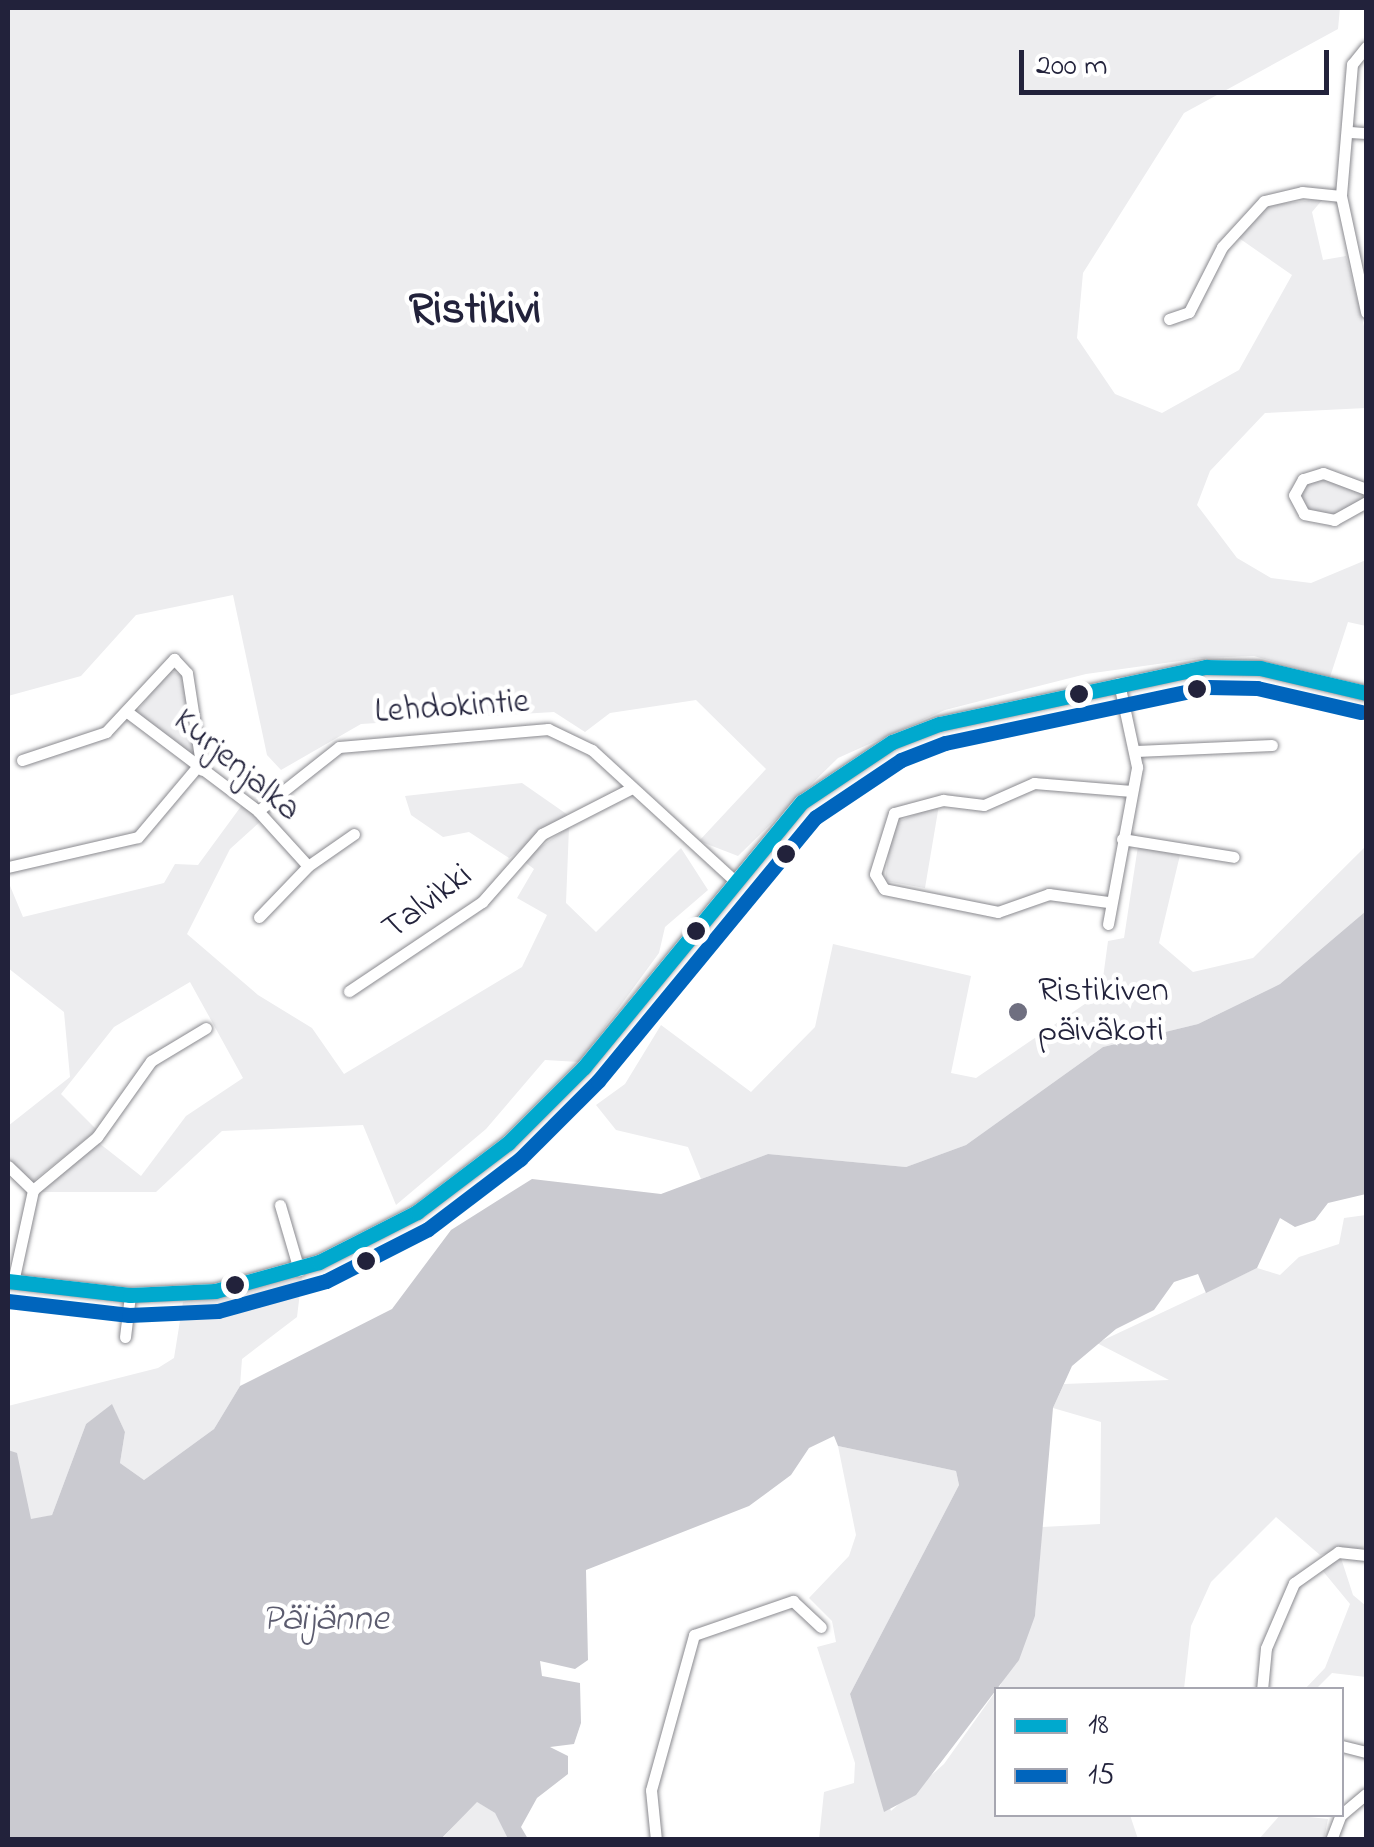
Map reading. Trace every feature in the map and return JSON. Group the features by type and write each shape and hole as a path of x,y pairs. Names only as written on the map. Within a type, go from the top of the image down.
{"street":[{"path":"1366,47 1352,64 1350,132 1341,196 1366,312"},
{"path":"1350,132 1366,133"},
{"path":"1169,319 1189,312 1222,247 1264,201 1302,192 1341,196"},
{"path":"1366,489 1323,473 1303,479 1294,495 1304,514 1334,520 1366,502"},
{"path":"8,868 138,837 200,768 182,660 164,665 126,711 96,737 22,760"},
{"path":"206,1028 152,1061 96,1137 33,1190 10,1282 130,1295 215,1291 299,1270 417,1212 508,1143 605,1045 802,802 892,742 1119,683 1234,666 1366,692"},
{"path":"1108,924 1108,902 1132,792 1136,751 1119,683"},
{"name":"Kurjenjalka","path":"126,711 258,812 308,866"},
{"name":"Lehdokintie","path":"258,812 339,747 524,727 574,738 736,882"},
{"path":"1136,751 1272,746"},
{"path":"1108,902 1054,894 998,912 884,889 875,874 894,812 943,800 984,805 1034,783 1132,792"},
{"name":"Talvikki","path":"349,991 482,902 542,834 632,788"},
{"path":"258,917 308,866 354,834"},
{"path":"1122,839 1234,857"},
{"path":"8,1166 33,1190"},
{"path":"280,1205 299,1270"},
{"path":"125,1337 130,1295"},
{"path":"1262,1687 1266,1648 1294,1583 1338,1552 1366,1554"},
{"path":"656,1840 651,1790 694,1635 792,1600 821,1626"},
{"path":"1344,1812 1366,1794"}],"shaded area":[{"path":"8,8 1340,8 1338,29 1184,113 1083,273 1077,338 1115,394 1162,413 1239,370 1292,275 1236,236 1267,205 1323,199 1312,212 1323,260 1346,256 1366,334 1366,408 1265,413 1210,471 1197,505 1237,558 1271,578 1311,583 1366,560 1366,626 1348,622 1330,677 1254,656 1201,658 1086,674 945,710 838,758 738,856 699,841 766,769 696,700 610,713 585,732 554,712 361,724 281,770 267,755 233,595 136,615 81,676 8,696"},
{"path":"1318,476 1364,492 1366,497 1336,515 1307,511 1300,489"},
{"path":"168,670 182,675 196,747 189,753 137,712"},
{"path":"522,783 568,815 509,858 469,832 443,837 411,815 405,796"},
{"path":"242,805 262,820 230,849 187,934 258,995 312,1028 344,1074 522,967 547,915 517,898 534,869 522,860 569,827 566,903 596,932 681,848 708,890 665,927 659,953 579,1062 545,1060 486,1129 396,1205 363,1125 222,1131 156,1192 39,1192 99,1143 141,1176 186,1116 243,1078 190,982 114,1027 61,1094 97,1130 32,1182 8,1158 8,1126 70,1077 64,1012 8,968 8,881 23,917 164,883 175,864 198,865"},
{"path":"939,805 925,888 885,881 892,824"},
{"path":"1138,846 1180,855 1159,943 1193,972 1253,958 1366,846 1366,911 1280,984 1198,1024 1103,1047 966,1145 906,1167 768,1154 701,1179 688,1147 616,1130 596,1105 625,1084 661,1025 751,1092 815,1027 833,944 971,976 951,1073 976,1078 1101,993 1108,941 1124,938"},
{"path":"1366,1215 1366,1547 1320,1555 1276,1517 1211,1582 1191,1626 1184,1687 1000,1687 1035,1616 1042,1527 1100,1524 1101,1422 1053,1408 1064,1384 1169,1380 1097,1343 1257,1268 1280,1275 1299,1257 1339,1244 1344,1218"},
{"path":"302,1276 297,1317 242,1359 240,1386 214,1429 144,1480 120,1463 125,1432 112,1405 86,1424 52,1515 31,1520 20,1498 17,1454 8,1450 8,1406 158,1368 174,1358 183,1302"},
{"path":"838,1446 956,1471 959,1485 850,1694 891,1811 944,1764 994,1694 994,1817 1131,1817 1138,1839 819,1839 824,1792 854,1783 855,1763 817,1647 836,1642 832,1621 809,1598 849,1556 856,1535"},
{"path":"1341,1558 1353,1595 1366,1606 1366,1677 1332,1673 1318,1687 1307,1687 1325,1668 1350,1604 1322,1570"},
{"path":"476,1801 495,1813 508,1839 441,1840"},
{"path":"1278,1817 1328,1819 1324,1839 1259,1839"}],"water":[{"name":"Päijänne","path":"1366,911 1366,1194 1328,1203 1315,1220 1295,1227 1280,1218 1257,1268 1206,1293 1198,1274 1174,1282 1154,1310 1116,1329 1072,1366 1053,1408 1035,1616 1019,1660 998,1687 994,1687 994,1693 916,1795 884,1812 850,1694 959,1485 956,1471 838,1446 834,1436 809,1448 791,1475 749,1506 586,1570 588,1660 575,1669 540,1661 542,1676 580,1683 581,1723 574,1744 550,1747 568,1756 568,1774 537,1798 521,1827 528,1839 508,1839 495,1813 477,1802 441,1839 8,1839 8,1450 17,1453 31,1519 52,1515 86,1424 112,1404 125,1432 120,1463 144,1480 214,1429 240,1386 392,1309 451,1230 532,1179 661,1194 768,1154 906,1167 966,1145 1103,1047 1198,1024 1280,984"}],"transit line":[{"name":"18","path":"8,1281 130,1295 215,1291 319,1262 417,1212 508,1143 584,1067 802,802 892,742 939,724 1206,667 1260,668 1366,693"},
{"name":"15","path":"8,1301 129,1315 218,1311 326,1281 428,1229 520,1159 598,1081 816,817 901,760 945,743 1208,687 1257,688 1361,712"}],"place":[{"name":"Ristikiven päiväkoti","path":"1018,1012"}],"district":[{"name":"Ristikivi","path":"475,312"}]}
